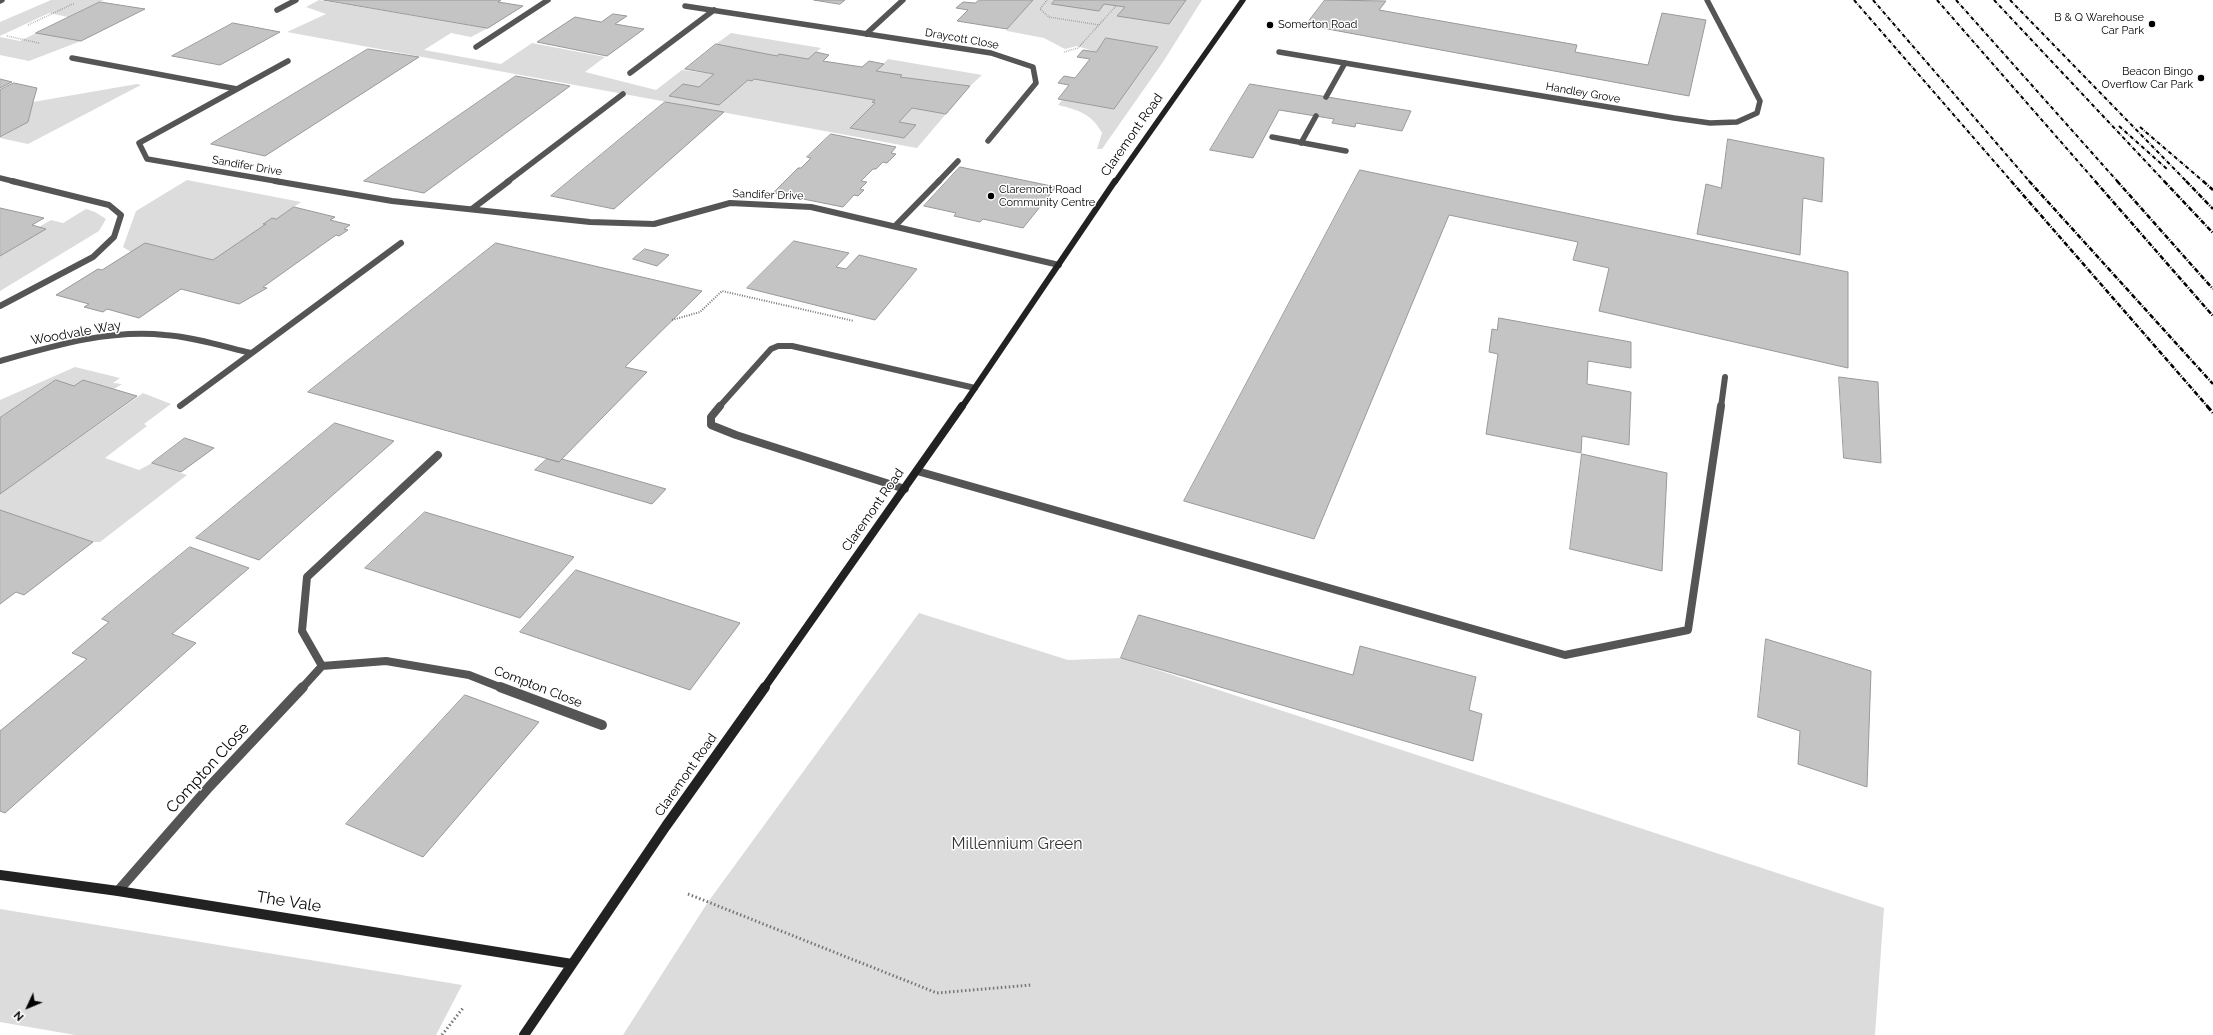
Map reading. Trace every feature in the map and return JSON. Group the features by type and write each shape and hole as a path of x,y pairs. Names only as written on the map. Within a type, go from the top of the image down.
{"street":[{"path":"277,10 296,0"},
{"path":"476,47 548,0"},
{"path":"866,34 903,0"},
{"name":"Claremont Road","path":"524,1035 666,826 905,489 1090,217 1244,0"},
{"name":"Handley Grove","path":"1279,52 1674,118 1710,123 1737,122 1757,113 1760,101 1707,0"},
{"name":"Draycott Close","path":"685,6 991,53 1033,67 1036,83 988,141"},
{"path":"630,73 714,10"},
{"path":"72,58 237,89"},
{"name":"Sandifer Drive","path":"288,61 139,143 147,159 392,201 590,222 654,224 730,203 812,207 1059,264"},
{"path":"1326,96 1344,63"},
{"path":"472,209 623,94"},
{"path":"1301,143 1316,116"},
{"path":"1272,137 1346,151"},
{"path":"895,226 958,161"},
{"path":"0,178 109,205 121,215 114,238 93,256 0,306"},
{"path":"180,406 401,243"},
{"name":"Woodvale Way","path":"0,361 58,346 103,337 149,334 193,338 251,353"},
{"path":"905,489 736,435 711,425 711,417 771,349 778,346 792,346 975,388"},
{"path":"917,471 1565,654 1688,630 1725,377"},
{"path":"322,666 302,631 307,577 438,455"},
{"name":"Compton Close","path":"118,891 209,787 322,666 386,661 469,675 602,725"},
{"name":"The Vale","path":"0,875 118,891 572,964"}],"path":[{"path":"1047,0 1040,9 1048,16 1099,25"},
{"path":"25,26 75,3"},
{"path":"1021,63 1078,48 1116,6"},
{"path":"11,32 4,36 77,50 83,53 72,58"},
{"path":"688,894 938,992 1031,985"},
{"path":"442,1035 463,1008"}],"green space":[{"path":"51,0 104,0 68,17 49,13 0,36 0,22"},
{"path":"319,0 488,28 471,37 451,33 424,50 501,64 532,43 605,57 585,72 656,90 682,70 714,74 699,87 683,84 669,96 719,105 748,80 752,81 754,79 875,100 872,102 875,103 850,128 904,138 915,125 899,122 912,108 946,114 917,148 287,32 326,14 306,7"},
{"path":"1033,0 1055,0 1052,4 1104,4 1125,7 1118,16 1186,0 1202,0 1163,62 1102,149 1097,149 1102,133 1094,121 1078,111 1058,105 1062,100 1114,109 1158,47 1106,38 1096,52 1077,46 1065,49 1044,38 1007,31 1007,29"},
{"path":"36,33 81,41 29,61 0,55 0,37 20,41"},
{"path":"731,33 821,48 808,59 777,56 716,44"},
{"path":"888,59 982,75 970,86 928,80 926,82 876,71"},
{"path":"137,84 141,85 28,144 0,138 28,122 33,102"},
{"path":"187,180 301,202 276,219 272,218 263,223 266,224 213,260 145,243 131,252 123,247 136,211"},
{"path":"86,209 95,212 106,219 99,231 0,291 0,256 46,229 39,227 51,220 63,223"},
{"path":"75,367 120,378 113,383 122,384 114,389 83,380 74,386 56,380 0,418 0,400"},
{"path":"143,393 171,404 144,424 147,426 105,458 139,470 152,463 187,475 100,542 93,542 0,510 0,494"},
{"name":"Millennium Green","path":"919,613 1068,660 1121,658 1884,908 1875,1035 623,1035 708,902"},
{"path":"0,909 462,985 436,1035 75,1035 0,1022"}],"building":[{"path":"324,0 501,0 498,2 523,6 488,28"},
{"path":"814,0 845,0 840,4"},
{"path":"979,0 1033,0 1007,29 957,21 968,10 956,8 963,2 975,3"},
{"path":"1055,0 1186,0 1169,24 1117,16 1125,7 1104,4 1099,11 1052,4"},
{"path":"1325,0 1386,1 1379,10 1577,45 1575,52 1648,65 1662,13 1706,20 1689,96 1306,25"},
{"path":"100,2 145,9 81,41 36,33"},
{"path":"613,14 627,16 615,24 644,29 607,56 537,42 575,17 601,22"},
{"path":"233,23 280,32 220,65 172,56"},
{"path":"1106,38 1158,47 1114,109 1058,99 1069,85 1058,83 1064,76 1075,78 1090,59 1077,57 1083,50 1096,52"},
{"path":"716,44 777,56 779,54 808,59 816,52 829,55 823,61 862,67 869,61 884,64 876,71 902,75 900,77 970,86 946,114 912,108 899,122 916,125 904,138 850,128 875,103 872,102 875,100 754,79 752,81 748,80 719,105 669,96 683,84 699,87 714,74 685,69"},
{"path":"368,49 419,57 265,156 211,144"},
{"path":"516,76 570,86 424,193 364,181"},
{"path":"0,79 12,82 0,88"},
{"path":"14,83 37,88 28,122 0,137 0,90"},
{"path":"1250,84 1411,111 1402,131 1356,123 1355,127 1332,123 1334,119 1279,110 1253,158 1210,150"},
{"path":"665,102 724,112 614,209 551,196"},
{"path":"831,134 896,147 891,153 896,154 887,163 883,162 876,169 873,169 861,181 867,182 860,189 864,190 858,196 854,195 843,207 773,193 798,168 801,168 811,158 807,157"},
{"path":"1728,139 1824,158 1822,202 1803,198 1800,255 1697,234 1706,184 1721,188"},
{"name":"Claremont Road Community Centre","path":"960,167 1056,187 1023,228 983,219 980,222 954,216 956,213 924,206"},
{"path":"1360,170 1848,272 1848,368 1599,311 1609,268 1573,260 1578,242 1449,215 1314,539 1184,501"},
{"path":"294,207 335,217 330,220 350,225 344,229 348,230 339,236 336,235 263,287 267,288 239,304 181,289 139,318 107,309 103,312 84,307 89,304 56,295 98,269 102,270 145,243 213,260 266,224 263,224 272,218 276,219"},
{"path":"0,208 44,218 32,225 46,229 0,256"},
{"path":"794,241 849,253 836,267 846,269 859,255 917,269 875,320 747,288"},
{"path":"496,243 702,291 625,367 647,372 559,462 308,392"},
{"path":"645,249 669,255 657,266 633,259"},
{"path":"1499,318 1631,342 1631,368 1588,361 1587,384 1631,392 1629,445 1582,436 1581,453 1486,434 1498,354 1489,352 1492,329 1497,330"},
{"path":"1839,377 1878,382 1881,463 1844,458"},
{"path":"56,380 74,386 83,380 137,396 0,494 0,418"},
{"path":"335,423 394,441 259,560 196,538"},
{"path":"185,438 214,448 181,472 152,463"},
{"path":"1582,454 1667,473 1662,571 1570,549"},
{"path":"547,459 559,462 562,459 666,489 652,504 535,470"},
{"path":"0,510 93,542 24,595 16,592 0,604"},
{"path":"425,512 574,557 520,618 365,568"},
{"path":"190,547 249,568 172,634 196,643 5,813 0,811 0,731 87,659 72,653 109,622 102,619"},
{"path":"576,570 740,623 690,690 520,632"},
{"path":"1139,615 1353,675 1360,646 1476,677 1469,710 1482,714 1473,761 1121,658"},
{"path":"1766,639 1871,671 1867,787 1798,764 1800,731 1758,717"},
{"path":"465,695 539,722 423,857 346,824"}],"railway":[{"path":"1854,0 2012,182"},
{"path":"1873,0 2030,182"},
{"path":"1937,0 2096,182"},
{"path":"1956,0 2118,182"},
{"path":"1994,0 2165,182"},
{"path":"2010,0 2187,182"},
{"path":"2119,126 2167,169"},
{"path":"2140,127 2204,182"},
{"path":"2011,181 2208,407"},
{"path":"2029,181 2213,384"},
{"path":"2095,181 2213,316"},
{"path":"2117,181 2213,289"},
{"path":"2164,181 2213,233"},
{"path":"2186,181 2213,209"},
{"path":"2203,181 2213,190"},
{"path":"2207,406 2213,413"}],"place":[{"name":"B & Q Warehouse Car Park","path":"2152,24"},
{"name":"Somerton Road","path":"1270,25"},
{"name":"Beacon Bingo Overflow Car Park","path":"2201,78"},
{"name":"Claremont Road Community Centre","path":"991,196"}]}
